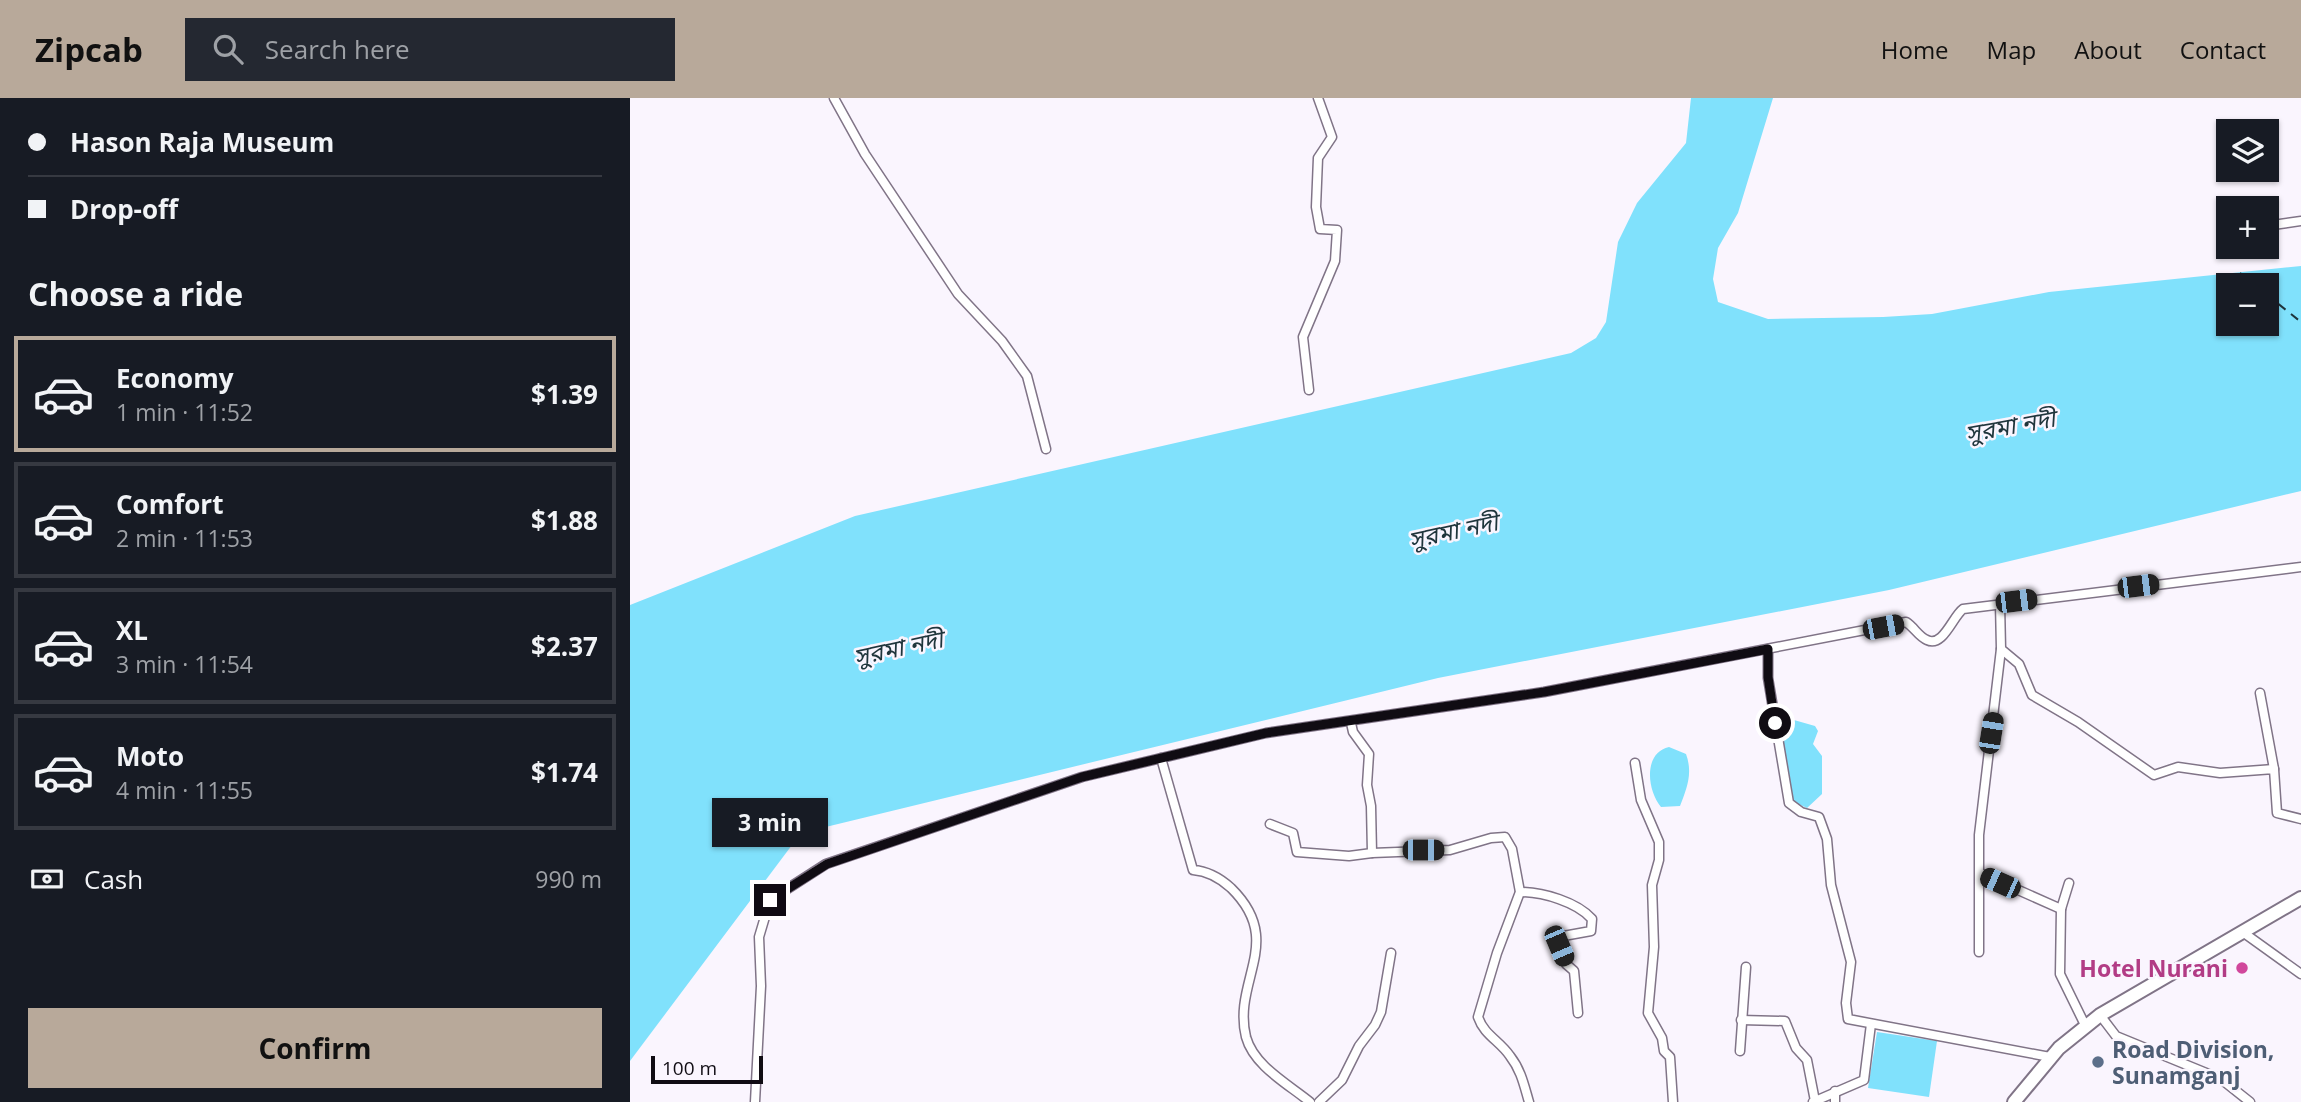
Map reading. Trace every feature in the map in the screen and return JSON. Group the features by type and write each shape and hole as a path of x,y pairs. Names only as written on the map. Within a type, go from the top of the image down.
{"main road":[{"path":"2014,1102 2050,1057 2100,1015 2301,898"}],"street":[{"path":"834,98 865,154 958,293 1002,341 1027,376 1046,449"},
{"path":"1309,390 1303,337 1335,261 1337,230 1320,229 1316,207 1318,158 1332,137 1318,98"},
{"path":"2279,224 2301,221"},
{"path":"755,1102 761,985 759,937 770,900 838,859 1082,777 1266,733 1352,723 1544,692 1906,622 1926,640 1933,642 1940,639 1963,609 2301,567"},
{"path":"1979,952 1976,925 1980,873 1979,835 2001,649 2000,603"},
{"path":"1768,649 1768,677 1789,803 1801,812 1819,817 1827,839 1826,858 1831,885 1851,962 1846,1003 1848,1019 2050,1057"},
{"path":"2001,649 2019,664 2032,695 2078,722 2154,775 2178,767 2220,773 2274,769"},
{"path":"2260,692 2274,769 2277,813 2301,820"},
{"path":"1352,723 1353,732 1369,754 1367,785 1371,806 1372,853"},
{"path":"1161,758 1193,870 1203,870 1221,879 1238,895 1257,926 1256,948 1245,1008 1246,1037 1269,1071 1310,1102"},
{"path":"1635,763 1641,800 1659,842 1659,860 1652,884 1654,947 1648,1013 1662,1038 1664,1051 1670,1057 1673,1102"},
{"path":"1270,824 1293,833 1297,852 1349,856 1450,850 1490,838 1505,837 1512,849 1520,892 1497,953 1478,1017 1488,1035 1509,1054 1522,1075 1529,1102"},
{"path":"1980,873 2061,909"},
{"path":"2069,883 2061,909 2060,974 2085,1026"},
{"path":"1520,892 1538,892 1582,908 1592,919 1591,931 1558,937 1566,964 1574,971 1578,1013"},
{"path":"2244,933 2301,974"},
{"path":"1319,1102 1342,1080 1359,1046 1375,1025 1381,1012 1391,953"},
{"path":"1740,1051 1746,967"},
{"path":"2100,1015 2116,1036 2221,1079 2250,1102"},
{"path":"1741,1020 1785,1021 1796,1048 1807,1060 1814,1102 1864,1080 1871,1024"},
{"path":"1835,1091 1835,1102"}],"water":[{"name":"সুরমা নদী","path":"1691,98 1773,98 1738,213 1718,248 1713,279 1718,302 1768,319 1932,314 2049,292 2216,275 2216,336 2279,336 2279,273 2233,273 2301,266 2301,491 1889,590 1438,678 801,833 630,1061 630,605 855,516 1571,353 1596,338 1606,322 1618,242 1637,203 1686,143"},
{"path":"1794,720 1815,726 1818,731 1813,744 1822,756 1822,794 1807,808 1790,800 1781,733 1792,729"},
{"path":"1669,747 1686,754 1688,780 1680,806 1661,807 1653,791 1651,764 1661,751"},
{"path":"1877,1032 1937,1041 1929,1097 1868,1088"}],"ferry route":[{"path":"2279,304 2301,322"}],"place":[{"name":"Hotel Nurani","path":"2242,968"},
{"name":"Road Division, Sunamganj","path":"2098,1062"}],"route":[{"path":"770,900 827,864 899,838 1082,777 1266,733 1359,722 1544,692 1768,649 1768,677 1775,723"}]}
